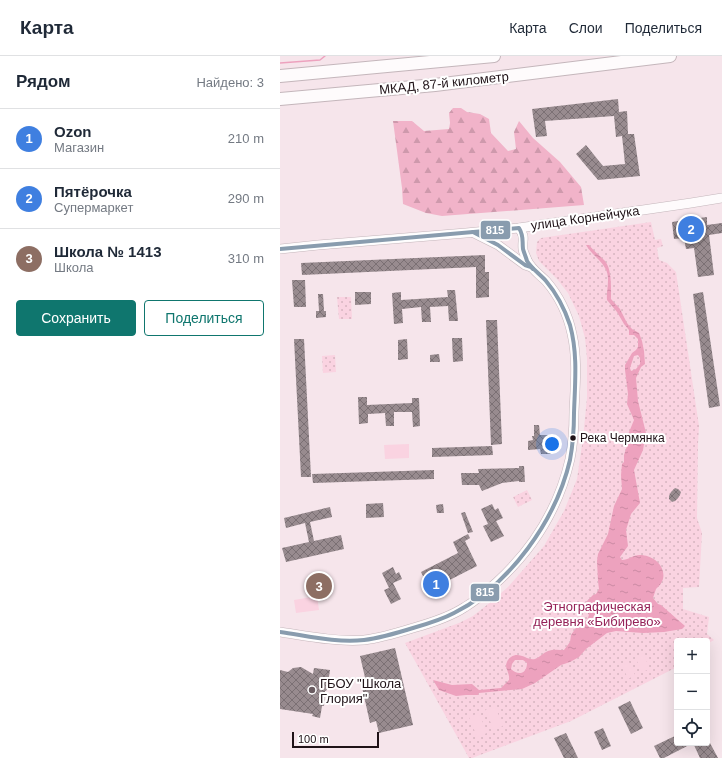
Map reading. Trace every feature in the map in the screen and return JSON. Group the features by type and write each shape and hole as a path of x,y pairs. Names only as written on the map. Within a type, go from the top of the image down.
{"highway":[{"name":"МКАД, 87-й километр","path":"280,76 494,56"},
{"name":"МКАД, 87-й километр","path":"280,99 435,85 670,56"}],"street":[{"name":"улица Корнейчука","path":"280,249 520,228 722,198"},
{"path":"526,256 526,249 531,235 540,225"},
{"path":"280,632 310,637 363,640 385,637 437,620 455,613 465,607 493,586 512,568 540,532 562,488 570,458 574,428 576,374 575,351 568,320 561,304 552,289 531,267 523,250 524,238 520,228"},
{"path":"498,245 498,234 504,229"},
{"path":"473,232 498,245 525,265 531,267"}],"green space":[{"path":"453,108 461,108 467,112 480,114 489,119 491,133 508,151 516,149 514,132 519,121 533,138 560,162 581,187 584,205 442,216 426,213 403,204 393,121 412,121 424,131 449,129 449,113"},
{"name":"Этнографическая деревня «Бибирево»","path":"651,222 655,240 661,239 663,246 657,248 659,260 667,263 676,272 699,426 697,518 702,533 699,587 683,588 683,609 709,617 707,634 714,640 710,642 710,638 674,638 674,669 571,721 469,758 405,643 459,623 473,616 508,587 544,546 564,511 577,479 587,398 587,358 585,338 579,316 568,293 557,279 539,261 536,253 537,242 541,238"},
{"path":"337,297 351,297 352,319 339,319"},
{"path":"335,355 336,372 323,373 322,356"},
{"path":"409,444 409,458 385,459 384,445"},
{"path":"527,490 532,500 518,507 513,497"},
{"path":"317,596 319,610 296,613 294,600"},
{"path":"644,655 650,669 642,672 636,659"},
{"path":"629,662 635,675 628,679 622,665"},
{"path":"495,706 503,726 494,730 485,710"},
{"path":"479,713 487,733 477,737 469,717"}],"water":[{"path":"586,245 589,245 605,261 609,269 611,279 611,299 620,309 627,323 632,329 639,333 644,351 645,364 641,367 636,378 638,401 646,433 643,450 634,470 640,503 631,514 626,530 628,546 620,557 622,560 637,555 645,555 660,565 663,579 656,589 653,598 658,604 685,626 682,629 664,632 643,633 616,631 607,633 586,649 579,657 561,665 535,683 522,689 479,693 478,695 456,696 439,690 433,680 452,685 472,684 479,690 501,688 509,680 506,665 508,660 514,655 535,659 550,650 564,650 570,642 571,635 578,625 587,620 589,615 586,610 586,602 596,594 599,589 598,554 608,534 614,506 622,489 622,464 624,462 624,455 628,443 627,437 634,420 627,404 628,394 625,365 632,353 638,347 638,339 634,335 629,335 629,330 607,300 607,272 601,262","holes":["638,355 640,358 640,364 636,369 631,371 630,368 634,356","515,660 523,660 527,663 527,667 524,672 516,673 511,669"]}],"building":[{"path":"618,99 619,112 627,111 628,134 634,134 640,176 598,180 576,154 586,145 603,166 625,164 622,136 616,137 614,116 545,121 547,136 536,137 532,109"},
{"path":"707,217 707,225 722,223 722,233 709,235 714,275 698,277 694,248 686,249 684,238 674,239 672,222"},
{"path":"485,255 485,272 489,272 489,297 476,298 476,267 302,275 301,263"},
{"path":"292,280 305,280 306,307 294,307"},
{"path":"447,290 455,290 458,321 449,321 448,306 430,307 431,322 422,322 421,307 402,309 403,323 394,324 392,293 401,292 401,300 448,297"},
{"path":"355,292 371,292 371,304 355,305"},
{"path":"703,292 720,406 709,408 693,294"},
{"path":"318,294 323,294 324,311 326,311 326,317 316,318 316,311 319,311"},
{"path":"486,320 497,320 502,444 491,445"},
{"path":"452,338 462,338 463,361 453,362"},
{"path":"294,339 304,339 311,477 301,477"},
{"path":"407,339 408,359 398,360 398,340"},
{"path":"439,354 440,362 430,362 430,355"},
{"path":"358,397 367,397 367,405 412,403 412,398 419,398 420,426 413,427 412,412 394,412 394,426 386,426 385,413 368,414 368,423 359,424"},
{"path":"534,425 539,425 540,435 550,435 551,454 541,454 540,449 528,450 528,441 533,440 532,436 534,436"},
{"path":"492,446 493,455 432,457 432,448"},
{"path":"519,466 524,466 525,482 519,481 502,483 482,491 479,485 462,485 461,473 479,473 478,469 519,468"},
{"path":"434,470 434,479 313,483 312,474"},
{"path":"675,488 681,492 678,498 672,502 669,499 669,496"},
{"path":"383,503 384,517 366,518 366,504"},
{"path":"443,504 444,513 437,513 436,505"},
{"path":"492,504 495,510 498,508 503,518 496,521 504,536 491,542 483,526 488,524 481,509"},
{"path":"330,507 332,517 310,522 314,541 341,535 344,549 286,562 282,548 309,542 305,523 286,528 284,518"},
{"path":"465,512 473,532 468,533 461,513"},
{"path":"468,534 470,538 465,541 477,566 430,590 421,572 458,553 453,542"},
{"path":"393,567 396,574 399,572 402,579 393,583 401,599 391,604 384,590 389,588 382,573"},
{"path":"395,648 413,725 379,733 376,721 370,723 362,687 367,686 360,656"},
{"path":"301,667 313,674 314,668 330,670 327,690 325,691 324,706 322,706 320,718 312,716 313,714 280,709 280,670 288,672 293,668"},
{"path":"630,701 643,728 631,734 618,707"},
{"path":"603,728 611,746 602,750 594,732"},
{"path":"566,733 578,758 564,758 554,738"},
{"path":"674,736 674,746 687,746 664,758 660,758 654,746"},
{"path":"710,743 718,758 700,758 694,746 710,746"}],"waterway":[{"path":"280,63 320,60 325,56"}],"transit line":[{"name":"815","path":"280,249 519,228 521,231 523,249 527,261 554,291 568,319 573,336 575,369 573,442 570,460 563,483 554,505 528,548 512,568 494,586 474,601 444,618 377,638 343,641 280,632"},
{"name":"815","path":"473,232 498,245 525,265 533,269"}],"place":[{"name":"Пятёрочка","path":"691,229"},
{"name":"Река Чермянка","path":"573,438"},
{"name":"Ozon","path":"436,584"},
{"name":"Школа № 1413","path":"319,586"},
{"name":"ГБОУ \"Школа Глория\"","path":"312,690"}]}
